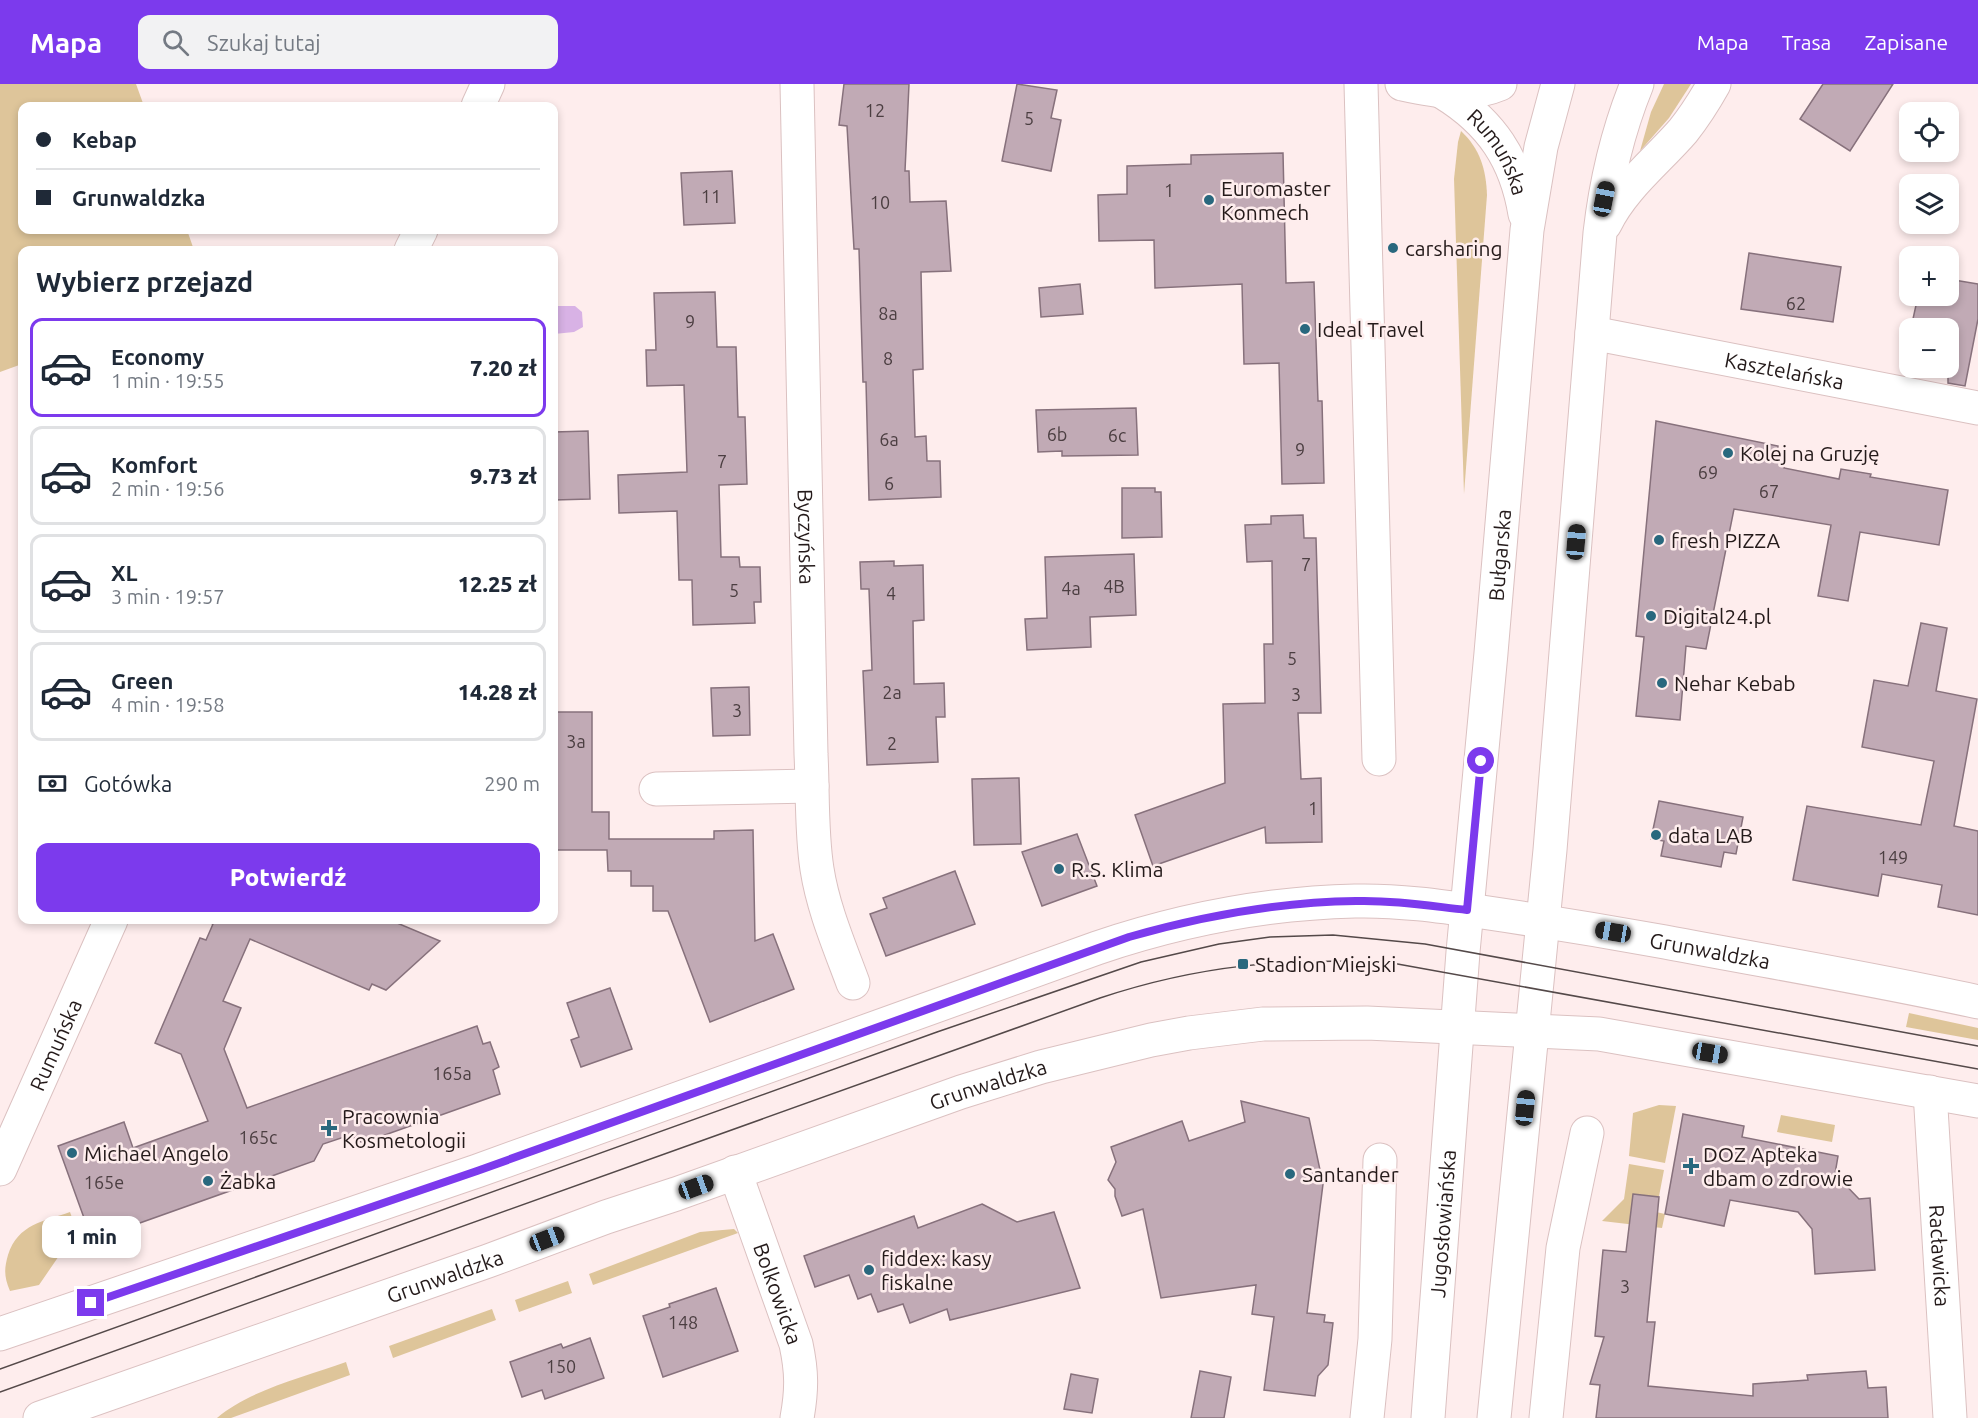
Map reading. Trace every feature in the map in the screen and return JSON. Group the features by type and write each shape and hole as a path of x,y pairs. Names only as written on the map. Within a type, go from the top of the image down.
{"street":[{"path":"480,102 488,84"},
{"name":"Byczyńska","path":"797,84 812,786 817,870 826,909 853,982"},
{"path":"1361,84 1379,759"},
{"name":"Rumuńska","path":"1402,84 1444,93 1470,92 1500,84"},
{"name":"Bułgarska","path":"1456,1029 1527,230 1541,147 1558,84"},
{"path":"1494,1418 1544,921 1600,233 1604,199 1618,133 1637,84"},
{"path":"1600,233 1615,206 1683,131 1714,84"},
{"name":"Rumuńska","path":"1444,93 1478,117 1508,158 1523,203 1527,230"},
{"name":"Kasztelańska","path":"1592,333 1978,408"},
{"path":"656,789 812,786"},
{"name":"Grunwaldzka","path":"0,1334 466,1175 1140,934 1228,914 1323,903 1388,901 1467,910 1628,935 1978,1002"},
{"name":"Rumuńska","path":"0,1169 109,924"},
{"name":"Grunwaldzka","path":"40,1418 961,1092 1041,1067 1189,1033 1263,1024 1366,1023 1615,1036 1978,1101"},
{"name":"Jugosłowiańska","path":"1428,1418 1456,1029"},
{"name":"Racławicka","path":"1930,1092 1950,1418"},
{"path":"1546,1418 1563,1248 1587,1133"},
{"path":"1366,1418 1375,1339 1380,1160"},
{"name":"Bolkowicka","path":"735,1172 796,1344 802,1370 802,1392 797,1418"}],"shaded area":[{"path":"0,84 136,84 143,102 18,102 18,234 188,234 193,246 18,246 18,365 0,372"},
{"path":"1664,84 1691,84 1669,118 1640,151 1651,112"},
{"path":"1461,131 1473,145 1481,160 1487,195 1464,494 1454,179"},
{"path":"558,306 575,306 582,312 583,327 574,332 558,334"},
{"path":"1909,1013 1978,1028 1978,1040 1906,1027"},
{"path":"1659,1105 1676,1106 1665,1163 1629,1156 1633,1113"},
{"path":"1781,1115 1835,1125 1832,1142 1777,1132"},
{"path":"1629,1164 1664,1170 1656,1212 1665,1214 1662,1228 1602,1221 1624,1199"},
{"path":"70,1212 81,1243 63,1250 39,1285 10,1291 5,1273 6,1265 12,1245 18,1236 33,1225"},
{"path":"734,1229 738,1233 593,1285 589,1274 700,1232"},
{"path":"568,1281 572,1293 519,1312 515,1300"},
{"path":"492,1309 496,1320 393,1358 389,1346"},
{"path":"346,1362 350,1375 231,1418 217,1418 230,1408 261,1392"}],"building":[{"path":"844,84 909,84 905,171 909,171 910,202 946,201 951,271 921,272 923,369 913,370 915,437 926,436 927,461 940,461 941,497 869,500 859,249 854,249 847,126 839,125"},
{"path":"1017,84 1057,90 1051,118 1061,120 1051,171 1002,161"},
{"path":"1823,84 1893,84 1850,151 1800,119"},
{"path":"1283,153 1286,283 1314,282 1318,401 1322,401 1324,483 1282,484 1279,363 1244,364 1242,284 1155,288 1154,240 1099,241 1098,195 1127,194 1127,166 1191,164 1191,155"},
{"path":"732,171 735,223 684,225 681,173"},
{"path":"1749,253 1841,267 1833,322 1741,309"},
{"path":"1959,281 1978,284 1978,319 1965,386 1948,383 1948,378 1959,378 1959,318 1913,318 1916,306 1959,306"},
{"path":"1080,284 1083,314 1041,317 1039,288"},
{"path":"715,292 717,347 736,347 738,417 745,417 747,484 719,485 721,557 739,557 740,567 760,567 761,602 754,602 755,623 693,625 692,580 679,580 677,511 619,513 618,475 687,472 684,385 647,386 646,350 656,350 654,293"},
{"path":"1136,408 1138,455 1062,456 1062,451 1038,452 1036,410"},
{"path":"1656,421 1778,446 1776,457 1785,459 1784,468 1839,479 1841,469 1871,474 1870,477 1948,490 1939,545 1860,532 1848,601 1818,596 1831,525 1734,509 1706,649 1686,646 1680,720 1636,716 1644,637 1636,636"},
{"path":"588,431 590,499 558,500 558,432"},
{"path":"1122,488 1155,488 1155,492 1161,492 1162,537 1122,538"},
{"path":"1303,515 1304,538 1316,538 1321,713 1298,713 1301,779 1321,778 1322,842 1266,843 1265,827 1153,866 1135,815 1225,783 1223,704 1265,703 1264,644 1273,644 1272,561 1247,562 1245,525 1271,524 1271,516"},
{"path":"1134,554 1136,615 1090,617 1091,647 1027,650 1025,619 1047,618 1045,557"},
{"path":"894,561 894,566 923,565 924,620 913,621 914,684 944,683 945,717 936,717 938,762 867,765 863,671 872,670 869,589 861,589 860,562"},
{"path":"1921,623 1947,628 1936,691 1977,699 1954,826 1978,831 1978,915 1938,907 1942,885 1882,874 1878,896 1793,880 1807,806 1921,825 1934,761 1862,747 1874,680 1908,686"},
{"path":"749,687 750,735 713,736 711,688"},
{"path":"558,712 592,712 592,812 609,812 609,839 714,839 714,831 753,830 755,941 773,934 794,989 710,1022 668,911 653,911 653,886 631,886 631,871 608,871 607,850 558,850"},
{"path":"1019,778 1021,844 974,845 972,779"},
{"path":"1659,801 1743,817 1736,854 1724,852 1721,867 1661,856 1664,841 1651,839"},
{"name":"R.S. Klima","path":"1077,834 1097,886 1042,906 1022,852"},
{"path":"955,871 975,924 886,956 870,914 887,908 883,898"},
{"path":"213,924 400,924 440,941 386,990 372,984 369,990 250,939 223,1001 241,1008 224,1049 247,1108 477,1026 483,1044 490,1042 499,1067 493,1070 500,1094 368,1141 361,1142 350,1135 323,1144 314,1161 92,1240 58,1146 124,1122 133,1148 208,1121 181,1054 155,1043 200,938 206,940"},
{"path":"610,988 632,1049 581,1067 571,1040 579,1037 567,1003"},
{"path":"1241,1101 1309,1118 1323,1184 1307,1313 1325,1315 1324,1322 1333,1323 1328,1365 1318,1376 1315,1396 1264,1390 1274,1317 1252,1314 1256,1285 1161,1298 1143,1209 1122,1216 1115,1189 1108,1180 1116,1162 1111,1147 1182,1121 1189,1141 1245,1122"},
{"path":"1683,1114 1744,1126 1742,1137 1838,1156 1835,1174 1859,1199 1870,1198 1875,1270 1815,1274 1812,1229 1798,1212 1730,1200 1724,1226 1665,1214"},
{"path":"1633,1194 1659,1197 1647,1322 1655,1322 1648,1386 1753,1396 1753,1384 1808,1380 1807,1375 1866,1371 1868,1388 1886,1387 1888,1418 1596,1418 1600,1385 1590,1384 1604,1337 1595,1336 1603,1250 1626,1252"},
{"path":"982,1204 1017,1222 1054,1212 1080,1288 950,1320 947,1309 910,1323 903,1304 878,1312 871,1294 858,1299 849,1275 815,1287 804,1256 914,1216 918,1228"},
{"path":"716,1288 738,1351 663,1377 643,1316 670,1307 669,1304"},
{"path":"590,1338 604,1378 545,1399 542,1390 522,1397 510,1362 561,1344 563,1348"},
{"path":"1200,1371 1231,1377 1224,1418 1191,1418"},
{"path":"1071,1374 1098,1379 1092,1413 1064,1409"}],"tram line":[{"path":"0,1369 937,1032 1141,962 1219,944 1270,937 1333,935 1425,944 1978,1046"},
{"path":"0,1392 1100,998 1173,978 1209,971 1317,961 1392,963 1978,1069"}],"place":[{"name":"Euromaster Konmech","path":"1209,200"},
{"name":"carsharing","path":"1393,248"},
{"name":"Ideal Travel","path":"1305,329"},
{"name":"Kolej na Gruzję","path":"1728,453"},
{"name":"fresh PIZZA","path":"1659,540"},
{"name":"Digital24.pl","path":"1651,616"},
{"name":"Nehar Kebab","path":"1662,683"},
{"name":"data LAB","path":"1656,835"},
{"name":"R.S. Klima","path":"1059,869"},
{"name":"Stadion Miejski","path":"1243,964"},
{"name":"Pracownia Kosmetologii","path":"329,1128"},
{"name":"Michael Angelo","path":"72,1153"},
{"name":"DOZ Apteka dbam o zdrowie","path":"1691,1166"},
{"name":"Santander","path":"1290,1174"},
{"name":"Żabka","path":"208,1181"},
{"name":"fiddex: kasy fiskalne","path":"869,1270"}],"route":[{"path":"91,1303 477,1171 1097,948 1160,928 1257,909 1355,901 1398,902 1467,910 1481,761"}]}
